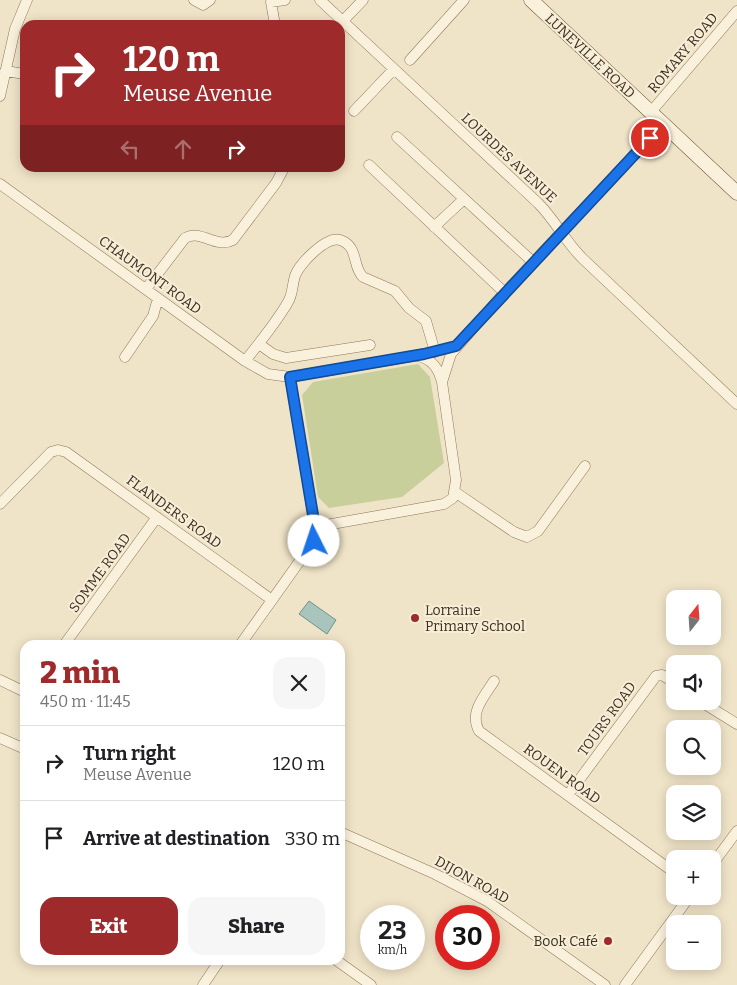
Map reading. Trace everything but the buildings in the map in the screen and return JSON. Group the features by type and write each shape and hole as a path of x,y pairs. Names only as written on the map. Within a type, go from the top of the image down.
{"street":[{"path":"0,96 15,29 27,0"},
{"path":"194,0 203,5 210,0"},
{"path":"274,20 271,2 285,0"},
{"name":"LOURDES AVENUE","path":"320,0 338,20"},
{"path":"344,20 363,0"},
{"path":"410,60 464,0"},
{"name":"LUNEVILLE ROAD","path":"531,0 737,193"},
{"name":"ROMARY ROAD","path":"650,113 737,11"},
{"name":"LOURDES AVENUE","path":"345,26 394,69 550,214 562,234 582,258 737,404"},
{"path":"354,111 394,69"},
{"path":"5,71 20,73"},
{"path":"442,382 447,363 456,346 663,124"},
{"path":"397,137 534,263"},
{"path":"369,165 505,293"},
{"path":"146,289 185,238 200,235 222,243 233,240 276,183 282,172"},
{"name":"CHAUMONT ROAD","path":"0,184 245,361 268,374 290,377 415,356 456,346"},
{"path":"434,227 464,199"},
{"path":"245,361 289,301 297,272 321,246 328,241 338,239 352,250 360,274 395,291 409,308 426,321 435,352"},
{"path":"124,357 153,316 158,298"},
{"path":"259,344 273,354 286,358 370,345"},
{"path":"315,527 444,504 455,492 456,480 442,382 436,365 429,360 415,356"},
{"path":"244,640 314,541 315,527 290,377"},
{"name":"FLANDERS ROAD","path":"0,504 51,452 58,450 76,458 272,600"},
{"path":"455,492 514,532 527,537 538,531 585,466"},
{"name":"SOMME ROAD","path":"68,640 157,517"},
{"name":"TOURS ROAD","path":"568,795 656,676 662,675 666,677"},
{"path":"0,680 20,690"},
{"name":"ROUEN ROAD","path":"494,681 479,703 475,714 479,731 666,866"},
{"path":"714,710 737,724"},
{"path":"0,738 20,747"},
{"path":"721,853 737,831"},
{"name":"DIJON ROAD","path":"345,834 474,893 605,985"},
{"path":"625,985 683,905"},
{"path":"203,985 217,965"},
{"path":"343,965 371,985"}],"green space":[{"path":"418,364 430,377 444,463 402,497 329,508 318,497 302,395 313,382"}],"water":[{"path":"309,601 336,620 327,634 299,614"}],"place":[{"name":"Lorraine Primary School","path":"415,618"},
{"name":"Book Café","path":"608,941"}],"route":[{"path":"314,541 315,527 290,377 424,354 456,346 650,138"}]}
